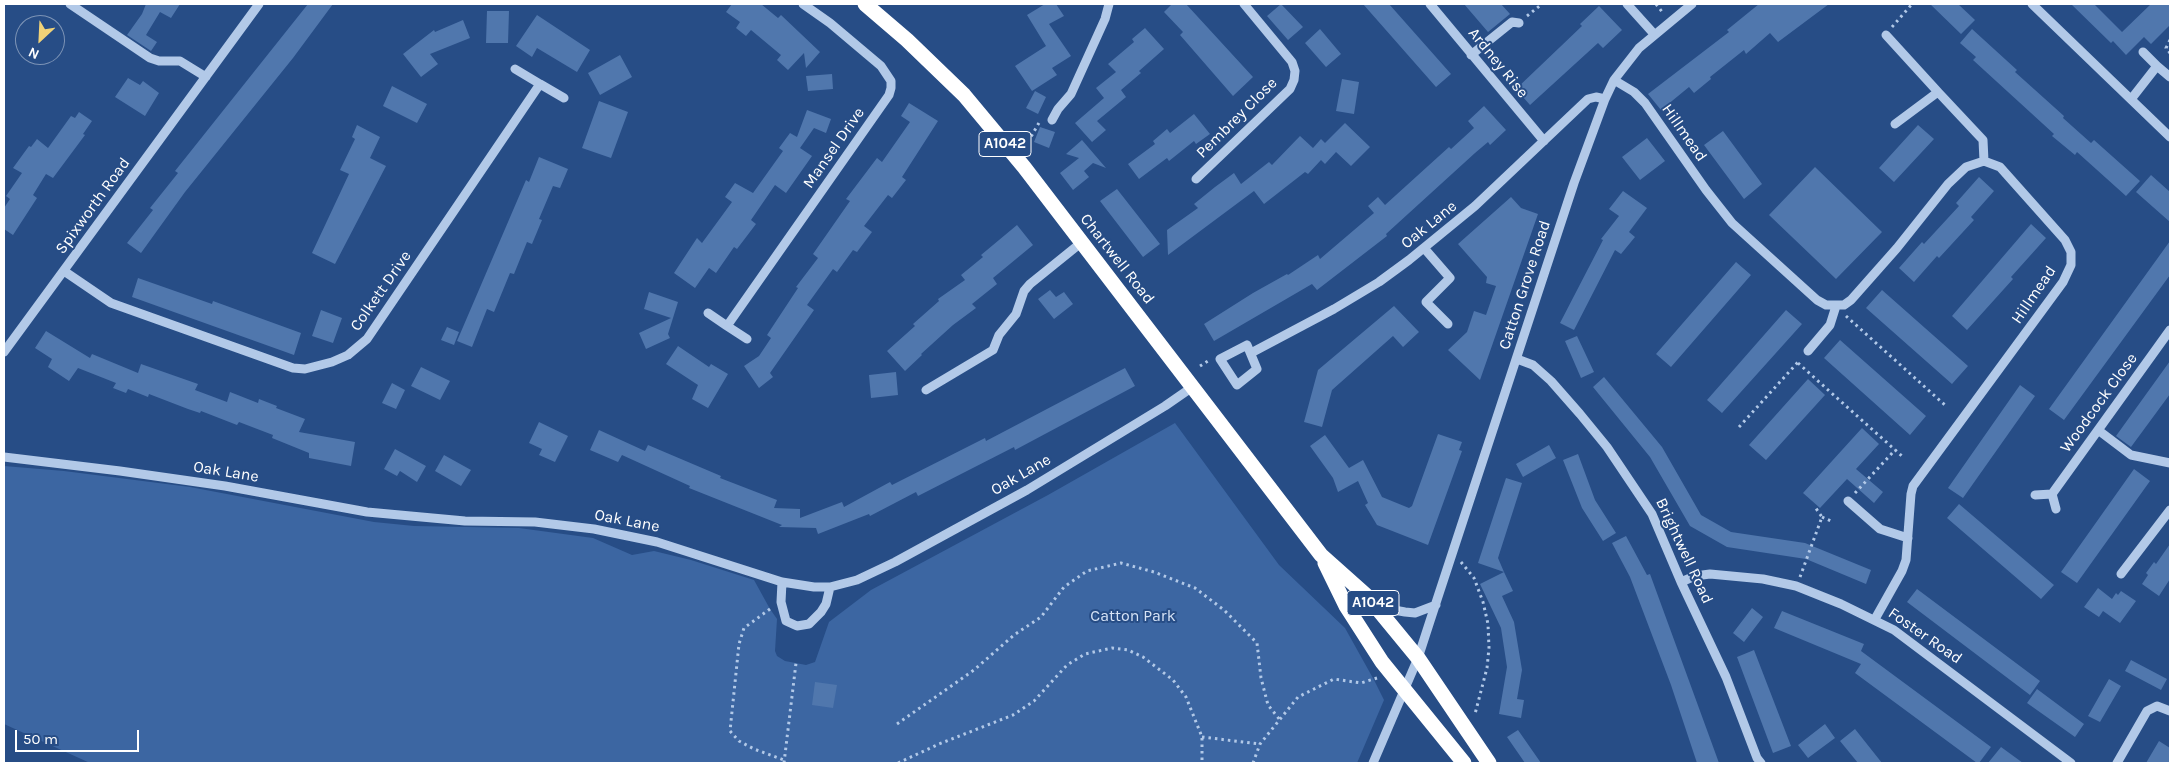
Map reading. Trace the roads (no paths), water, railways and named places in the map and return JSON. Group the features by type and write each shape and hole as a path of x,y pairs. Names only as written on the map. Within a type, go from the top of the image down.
{"highway":[{"name":"Chartwell Road","path":"864,4 907,40 964,95 1024,166 1191,388 1321,555 1367,596 1418,658"},
{"name":"Chartwell Road","path":"1321,555 1346,606 1382,662 1405,689"},
{"name":"A1042","path":"1418,658 1489,763"},
{"name":"A1042","path":"1405,689 1464,763"}],"street":[{"path":"70,4 150,58 159,61 180,61 206,77"},
{"name":"Spixworth Road","path":"5,347 64,271 259,4"},
{"name":"Mansel Drive","path":"727,326 892,88 891,81 881,66 830,23 803,4"},
{"path":"1052,120 1058,109 1071,94 1105,19 1109,4"},
{"name":"Pembrey Close","path":"1196,179 1290,89 1294,80 1295,70 1292,62 1244,4"},
{"name":"Ardney Rise","path":"1430,4 1544,141"},
{"path":"1627,4 1654,34"},
{"path":"2032,4 2132,98 2170,137"},
{"name":"Catton Grove Road","path":"1372,763 1418,658 1574,183 1605,99 1614,80 1639,48 1688,5"},
{"path":"1471,55 1512,22 1519,23"},
{"path":"1808,351 1830,325 1836,306 1844,305 1851,300 1897,248 1948,184 1966,167 1984,161 1984,140 1886,35"},
{"path":"2143,52 2170,78"},
{"path":"2132,98 2157,66"},
{"path":"515,69 564,98"},
{"name":"Hillmead","path":"1614,80 1634,92 1645,103 1706,190 1732,222 1816,300 1826,305 1836,306"},
{"name":"Colkett Drive","path":"64,271 111,303 293,368 305,369 332,362 348,355 368,339 540,84"},
{"path":"1894,124 1938,92"},
{"name":"Oak Lane","path":"1251,354 1372,287 1475,206 1588,99 1596,97 1605,99"},
{"name":"Hillmead","path":"1875,619 1902,571 1906,560 1911,494 1914,486 2040,315 2063,282 2071,266 2071,252 2065,240 2000,168 1984,161"},
{"path":"926,390 993,350 999,335 1016,314 1024,291 1082,242"},
{"path":"1424,248 1450,278 1426,302 1448,324"},
{"path":"708,313 747,339"},
{"name":"Woodcock Close","path":"2052,494 2170,330"},
{"path":"1247,345 1251,354 1258,369 1237,386 1220,358 1247,345"},
{"name":"Brightwell Road","path":"1517,359 1533,365 1551,381 1607,447 1652,514 1681,582 1726,676 1757,758 1761,763"},
{"name":"Oak Lane","path":"4,457 216,485 367,512 465,521 535,522 594,529 658,542 782,582 814,587 830,587 857,580 895,562 1027,490 1165,406 1191,388"},
{"path":"2098,430 2131,455 2170,463"},
{"path":"2035,495 2052,494 2056,510"},
{"path":"1848,501 1880,529 1908,538"},
{"path":"2121,574 2170,510"},
{"name":"Foster Road","path":"1681,582 1695,576 1710,574 1763,579 1796,586 1875,619 1894,630 2071,763"},
{"path":"782,582 782,604 786,621 797,626 809,624 826,604 830,587"},
{"path":"1367,596 1394,610 1405,612 1415,613 1436,606"},
{"path":"2117,763 2147,711 2157,706 2170,711"}],"park label":[{"name":"Catton Park","path":"1133,616"}]}
